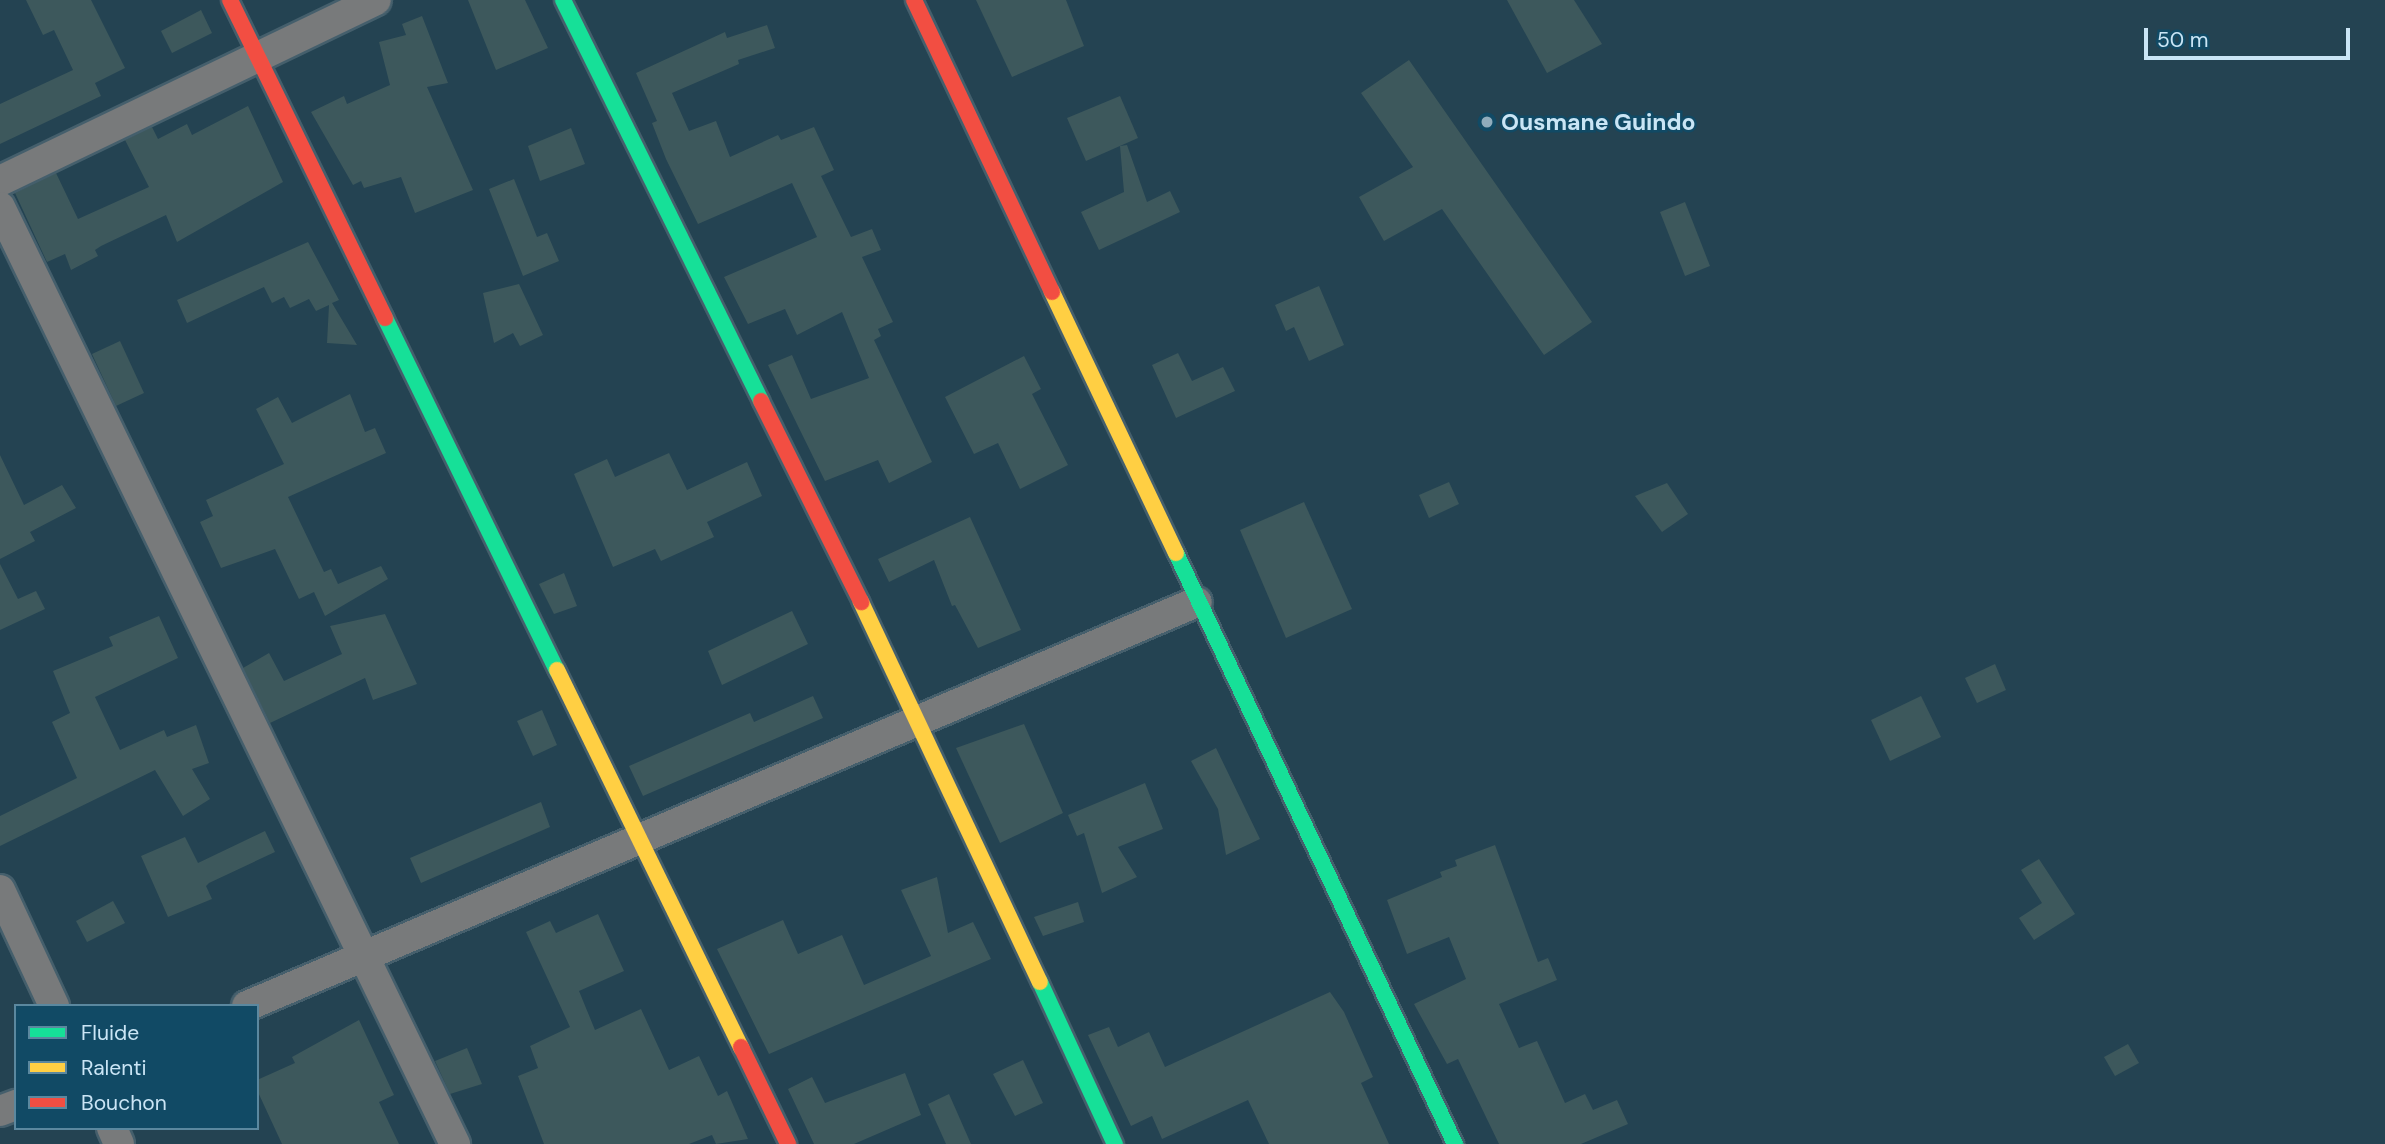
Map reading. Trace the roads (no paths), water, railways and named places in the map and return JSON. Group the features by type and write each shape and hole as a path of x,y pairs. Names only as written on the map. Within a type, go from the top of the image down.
{"street":[{"path":"230,0 788,1144"},
{"path":"0,181 376,0"},
{"path":"563,0 919,720 1115,1144"},
{"path":"914,0 1455,1144"},
{"path":"0,207 455,1144"},
{"path":"252,1004 1197,602"},
{"path":"0,890 53,1004"}],"place":[{"name":"Ousmane Guindo","path":"1487,122"}]}
